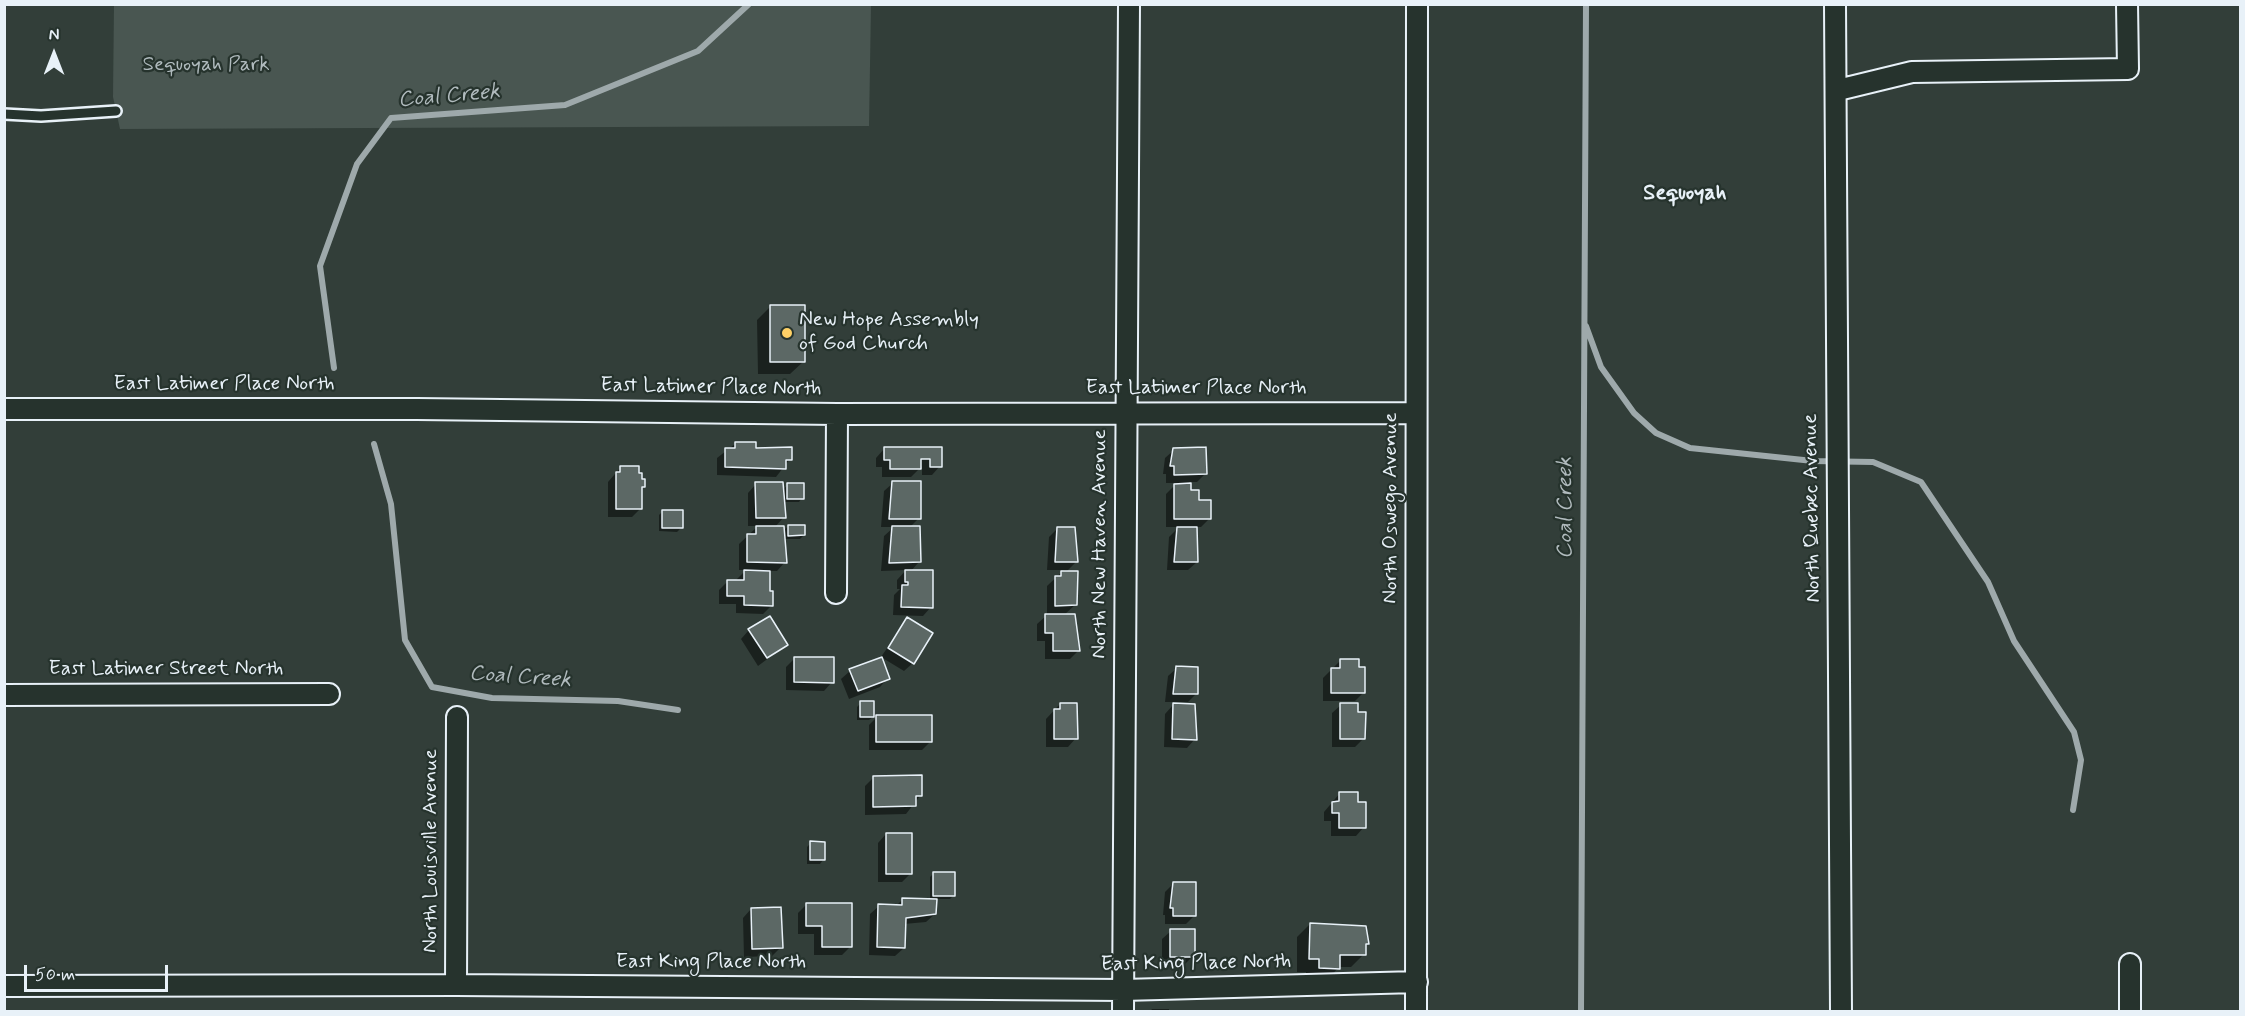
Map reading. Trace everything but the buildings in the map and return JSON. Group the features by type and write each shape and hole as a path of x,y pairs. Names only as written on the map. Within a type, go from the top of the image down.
{"street":[{"name":"North New Haven Avenue","path":"1123,1011 1129,4"},
{"name":"North Oswego Avenue","path":"1416,1011 1417,4"},
{"name":"North Quebec Avenue","path":"1835,4 1838,90 1836,402 1841,1011"},
{"path":"1838,90 1912,72 2127,69 2127,4"},
{"name":"East Latimer Place North","path":"4,409 417,409 837,414 1416,413"},
{"path":"837,414 837,593"},
{"name":"East Latimer Street North","path":"4,695 329,694"},
{"name":"North Louisville Avenue","path":"456,985 457,717"},
{"path":"2130,964 2130,1011"},
{"name":"East King Place North","path":"4,986 456,985 1123,990 1417,982"}],"lane":[{"path":"4,114 41,116 116,111"}],"green space":[{"name":"Sequoyah Park","path":"114,5 871,5 869,126 120,129 113,97"}],"waterway":[{"name":"Coal Creek","path":"334,368 320,266 357,164 391,118 565,105 698,51 749,4"},
{"name":"Coal Creek","path":"1581,1012 1586,4"},
{"path":"1586,326 1601,367 1634,413 1656,433 1690,448 1813,461 1873,462 1921,482 1988,582 2014,641 2074,732 2081,760 2073,810"},
{"name":"Coal Creek","path":"374,444 391,504 405,640 432,687 492,698 618,701 678,710"}],"place":[{"name":"New Hope Assembly of God Church","path":"787,333"}],"district":[{"name":"Sequoyah","path":"1685,194"}]}
